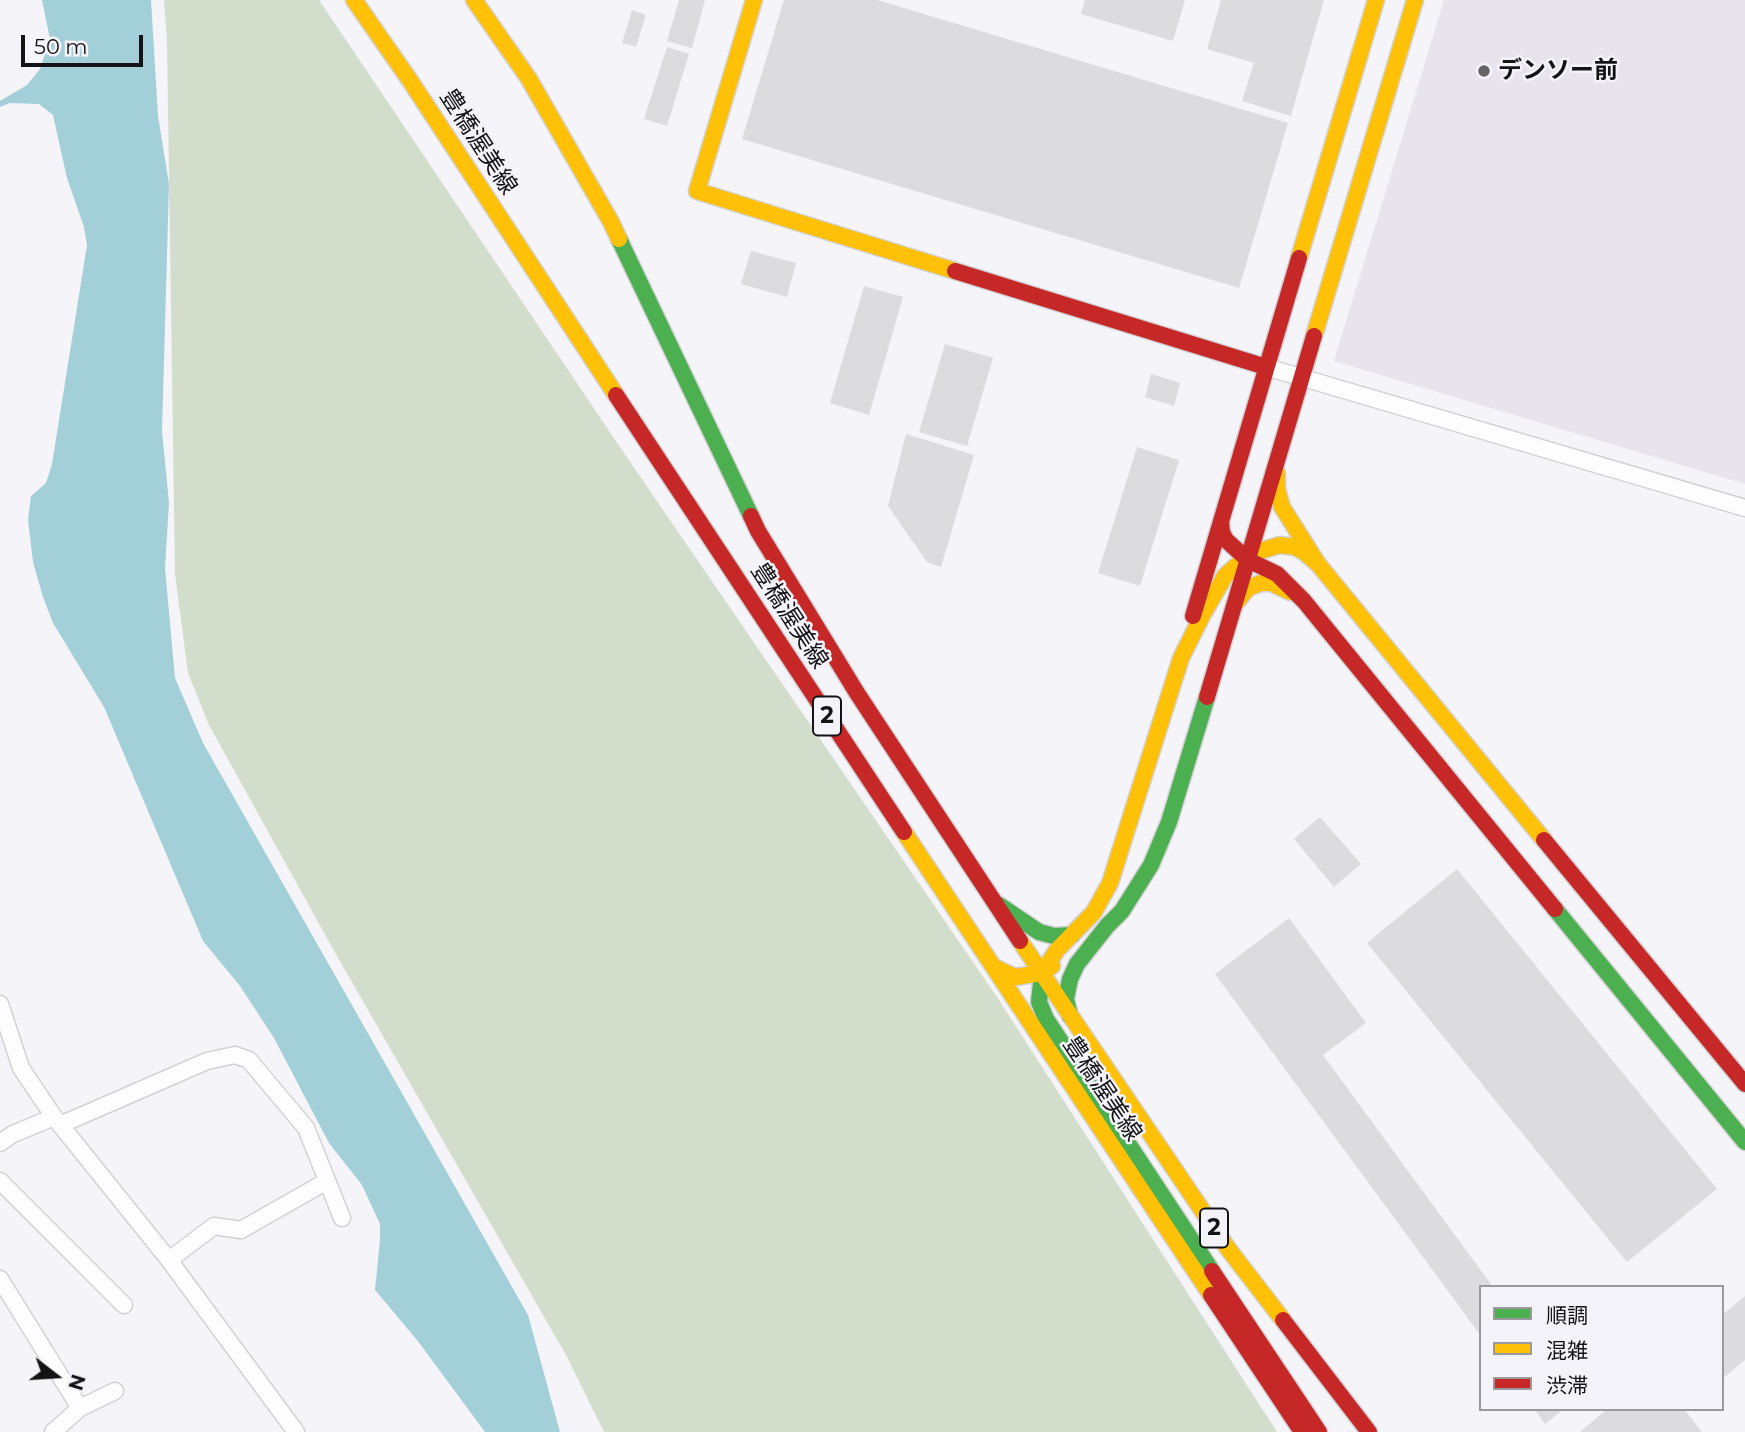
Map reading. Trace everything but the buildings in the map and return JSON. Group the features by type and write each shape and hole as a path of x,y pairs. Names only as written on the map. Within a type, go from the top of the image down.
{"street":[{"name":"豊橋渥美線","path":"354,0 411,82 787,656 1302,1432"},
{"name":"豊橋渥美線","path":"474,0 529,79 611,222 758,531 858,693 992,900 1229,1251 1369,1432"},
{"path":"754,0 697,191 1266,367 1745,508"},
{"path":"1319,1432 1046,1019 1039,1002 1042,973 1054,954 1094,912 1110,883 1181,658 1376,0"},
{"path":"1070,1016 1066,999 1070,979 1077,964 1122,911 1135,891 1160,848 1169,822 1415,0"},
{"path":"1276,464 1277,489 1282,507 1318,564 1745,1084"},
{"path":"1221,521 1226,541 1248,560 1277,574 1304,601 1745,1142"},
{"path":"1181,658 1225,576 1236,566 1260,551 1280,545 1295,547 1318,564"},
{"path":"1234,604 1248,588 1261,583 1283,587 1304,601"},
{"path":"992,900 1039,932 1054,936 1072,935"},
{"path":"994,967 1015,976 1042,973 1107,926"},
{"path":"0,1004 21,1068 57,1121 169,1260 296,1432"},
{"path":"0,1143 13,1134 57,1121 207,1060 235,1055 249,1060 306,1128 342,1218"},
{"path":"0,1181 124,1305"},
{"path":"169,1260 214,1226 241,1230 327,1181"},
{"path":"0,1279 80,1408"},
{"path":"53,1432 80,1408 115,1391"}],"shaded area":[{"path":"1444,0 1745,0 1745,484 1334,361"}],"green space":[{"path":"164,0 319,0 624,453 997,997 1277,1432 604,1432 566,1355 333,949 209,725 188,673 175,574 167,41"}],"water":[{"path":"42,0 151,0 158,116 169,184 162,431 169,503 165,568 175,678 203,743 528,1315 560,1432 485,1432 417,1340 375,1290 380,1224 362,1185 329,1143 274,1038 240,986 203,941 104,707 53,623 43,597 33,562 28,520 31,496 46,483 52,464 87,245 84,227 67,178 53,115 39,104 10,103 0,107 0,101 27,85 40,69 50,39"}],"traffic: fast":[{"path":"619,239 751,516"},
{"path":"1070,1016 1066,999 1070,979 1077,964 1122,911 1151,865 1169,822 1207,697"},
{"path":"999,905 1039,932 1054,936 1072,935"},
{"path":"1555,909 1745,1142"},
{"path":"1048,964 1042,973 1039,1002 1046,1019 1212,1271"}],"traffic: slow":[{"path":"354,0 411,82 616,395"},
{"path":"474,0 529,79 619,239"},
{"path":"754,0 697,191 955,271"},
{"path":"1299,258 1376,0"},
{"path":"1314,336 1415,0"},
{"path":"1277,473 1277,489 1282,507 1318,564 1544,840"},
{"path":"1048,964 1057,950 1094,912 1110,883 1181,658 1225,576 1260,551 1280,545 1295,547 1318,564"},
{"path":"1235,604 1248,588 1261,583 1271,583 1290,592"},
{"path":"904,832 1211,1295"},
{"path":"1020,941 1229,1250 1283,1320"},
{"path":"994,967 1015,977 1042,973 1052,966"}],"traffic: jam":[{"path":"1193,616 1299,258"},
{"path":"955,271 1266,367"},
{"path":"1207,697 1314,336"},
{"path":"616,395 904,832"},
{"path":"751,516 857,693 1020,941"},
{"path":"1221,521 1226,540 1248,560 1277,574 1304,601 1555,909"},
{"path":"1544,840 1745,1084"},
{"path":"1212,1271 1319,1432"},
{"path":"1211,1295 1302,1432"},
{"path":"1283,1320 1369,1432"}],"place":[{"name":"デンソー前","path":"1484,71"}]}
